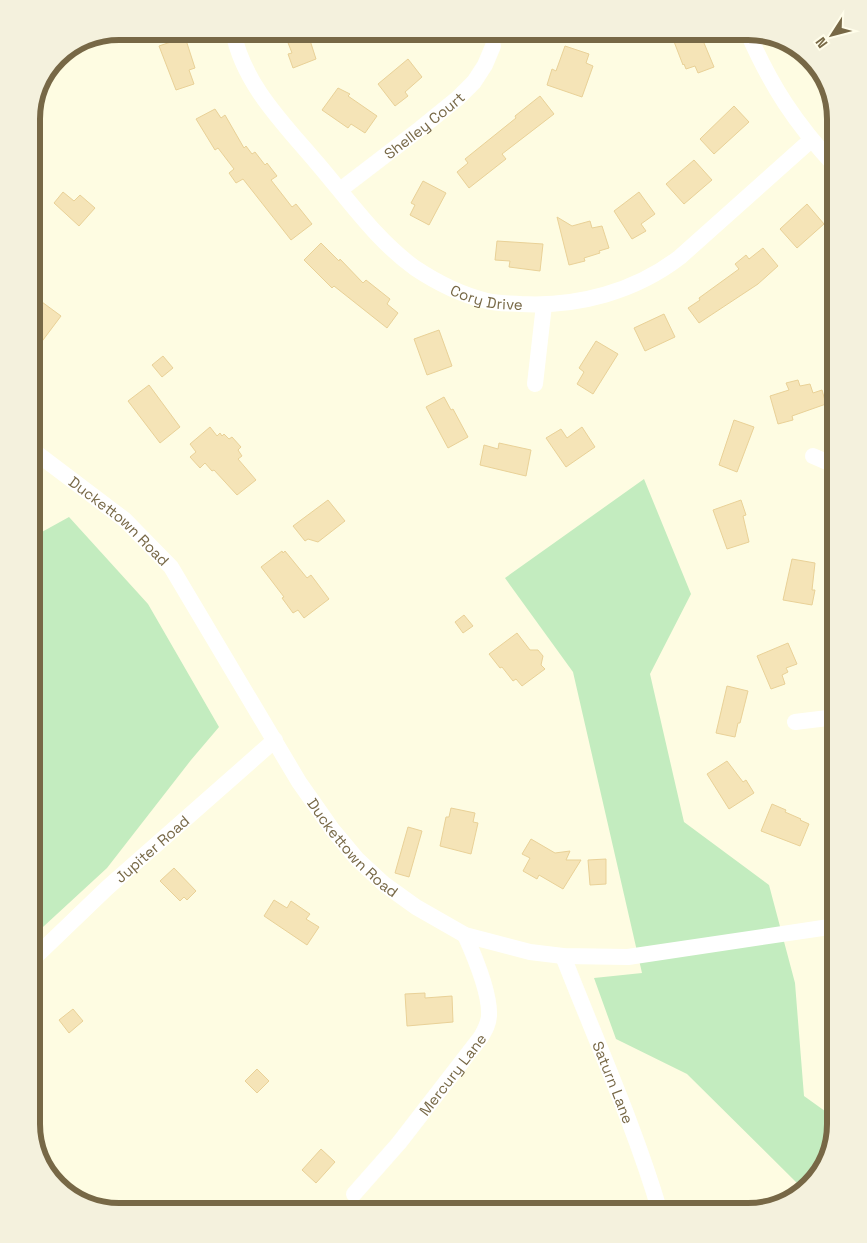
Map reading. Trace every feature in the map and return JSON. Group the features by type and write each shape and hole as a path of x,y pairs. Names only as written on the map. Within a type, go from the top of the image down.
{"street":[{"name":"Cory Drive","path":"235,40 245,68 265,101 359,214 415,268 459,291 487,301 544,305 586,300 637,283 661,272 811,140"},
{"path":"751,40 760,62 779,96 811,140 827,157"},
{"name":"Shelley Court","path":"340,190 458,98 474,82 485,65 493,46"},
{"path":"535,384 544,305"},
{"name":"Duckettown Road","path":"40,456 125,520 171,566 304,789 332,829 357,859 384,884 416,907 465,935 530,952 563,956 628,957 827,927"},
{"path":"813,456 827,462"},
{"path":"794,722 827,718"},
{"name":"Jupiter Road","path":"40,951 107,888 275,740"},
{"name":"Mercury Lane","path":"354,1194 399,1144 476,1044 487,1026 489,1014 488,999 476,960 465,935"},
{"name":"Saturn Lane","path":"563,956 617,1087 646,1164 657,1203"}],"green space":[{"path":"644,479 691,594 650,674 684,822 769,885 795,983 804,1096 827,1113 826,1135 821,1154 811,1172 799,1185 687,1074 616,1039 594,978 642,973 573,672 505,578"},
{"path":"69,517 148,604 219,727 107,868 40,930 40,533"}],"building":[{"path":"176,40 186,40 195,68 189,70 194,84 176,90 159,46"},
{"path":"287,40 310,40 316,59 293,68 288,54 292,53"},
{"path":"673,40 703,40 714,67 698,73 695,66 686,69"},
{"path":"565,46 589,54 586,63 593,66 582,97 547,85 552,69 556,71"},
{"path":"408,59 422,77 405,92 408,96 395,106 378,84"},
{"path":"338,88 350,94 348,96 377,116 365,133 351,124 348,128 322,110"},
{"path":"540,96 554,114 502,154 506,159 469,188 457,172 468,163 465,159"},
{"path":"734,106 749,122 714,154 700,139"},
{"path":"215,109 221,118 225,115 244,148 246,146 252,154 255,152 265,165 267,163 277,176 271,180 292,207 296,204 312,224 291,240 243,179 236,183 229,173 234,169 218,148 215,150 196,119"},
{"path":"694,160 712,180 684,204 666,184"},
{"path":"423,181 446,193 429,225 410,215 415,205 411,203"},
{"path":"63,192 74,201 80,195 95,208 79,226 54,203"},
{"path":"639,192 655,214 641,224 646,231 632,239 614,211"},
{"path":"807,204 824,224 797,248 780,229"},
{"path":"557,217 572,226 590,221 592,228 602,226 609,248 584,258 585,261 569,265"},
{"path":"497,241 543,244 540,271 509,267 510,261 495,260"},
{"path":"321,243 339,261 340,259 363,283 366,280 390,299 387,304 398,313 387,328 334,286 332,288 304,260"},
{"path":"763,248 778,266 758,284 699,323 688,308 739,269 735,264 746,255 749,259"},
{"path":"42,302 61,316 40,344 40,303"},
{"path":"664,314 675,337 645,351 634,328"},
{"path":"439,330 452,366 427,375 414,339"},
{"path":"596,341 618,354 593,394 577,384 584,372 579,368"},
{"path":"163,356 173,368 162,377 152,365"},
{"path":"798,380 800,386 810,384 813,393 822,390 826,404 792,416 793,420 778,424 770,396 789,390 786,383"},
{"path":"149,385 180,427 160,443 128,401"},
{"path":"444,397 451,410 453,409 468,437 448,448 426,407"},
{"path":"734,420 754,427 737,472 719,465"},
{"path":"210,427 217,436 220,433 229,439 232,437 241,447 238,450 242,456 238,459 256,480 237,495 214,470 212,471 205,463 200,468 190,457 196,452 190,444"},
{"path":"582,427 595,447 566,467 546,438 561,429 567,438"},
{"path":"499,443 531,450 526,476 480,465 484,445 498,449"},
{"path":"328,500 345,521 318,542 308,539 305,541 293,526"},
{"path":"741,500 746,515 743,516 749,542 727,549 713,510"},
{"path":"282,551 283,553 285,551 307,578 311,575 329,599 304,618 298,610 293,613 282,598 284,597 261,567"},
{"path":"792,559 815,563 812,590 815,590 812,605 783,600"},
{"path":"464,615 473,626 463,633 455,622"},
{"path":"517,633 530,650 538,650 543,656 541,665 545,669 522,686 516,679 513,681 489,654"},
{"path":"788,643 797,664 786,668 788,672 782,675 785,684 771,689 757,656"},
{"path":"727,686 748,691 735,737 716,733"},
{"path":"727,761 743,782 746,780 754,793 729,809 707,774"},
{"path":"772,804 809,824 800,846 761,831"},
{"path":"451,808 475,813 473,822 478,823 471,854 440,846 446,817 449,817"},
{"path":"408,827 422,831 409,877 395,873"},
{"path":"531,839 555,853 570,851 566,860 581,860 563,889 539,875 537,879 523,871 530,858 522,854"},
{"path":"606,859 606,884 590,885 588,860"},
{"path":"174,868 196,891 187,900 184,897 180,901 160,881"},
{"path":"274,900 287,908 291,901 310,914 306,919 319,927 307,945 264,916"},
{"path":"425,993 425,998 452,996 453,1022 407,1026 405,994"},
{"path":"73,1009 83,1021 69,1033 59,1020"},
{"path":"257,1069 269,1081 257,1093 245,1081"},
{"path":"321,1149 335,1162 316,1183 302,1170"}]}
